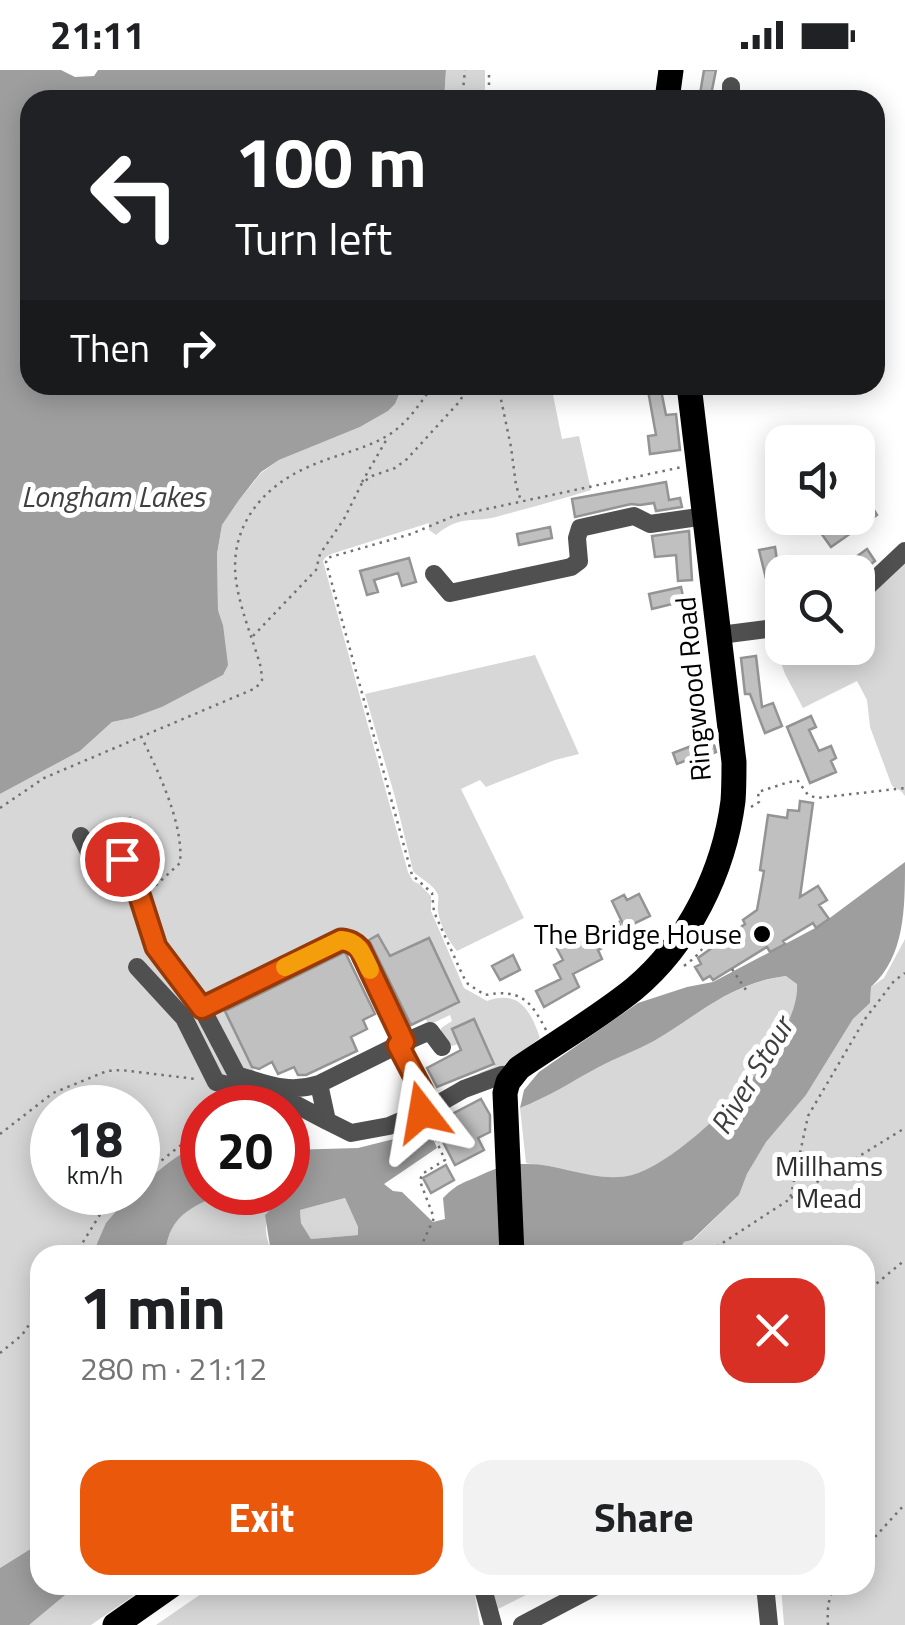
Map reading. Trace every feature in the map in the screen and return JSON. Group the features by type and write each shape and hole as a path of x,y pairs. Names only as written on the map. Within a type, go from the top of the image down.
{"highway":[{"name":"Ringwood Road","path":"515,1074 635,988 664,960 691,921 715,871 727,833 734,798 734,762 690,395"},
{"path":"512,1245 505,1094 515,1074"},
{"path":"114,1625 158,1595"}],"street":[{"path":"434,574 450,592 502,582 579,561 580,528 634,516 650,524 705,516"},
{"path":"875,579 905,551"},
{"path":"720,635 765,629"},
{"path":"80,836 98,870 148,845"},
{"path":"122,859 140,897 156,947 202,1008 237,1075 301,1090 430,1031 442,1048"},
{"path":"202,1008 341,940 349,940 360,949 427,1110"},
{"path":"137,968 184,1018 216,1082 291,1102 351,1134 388,1126 472,1086 515,1074"},
{"path":"319,1084 327,1121"},
{"path":"472,1086 496,1096 505,1107"},
{"path":"485,1595 493,1625"},
{"path":"522,1625 579,1595"},
{"path":"766,1595 769,1625"}],"path":[{"path":"252,638 316,570 320,554 344,519 390,434 426,395"},
{"path":"362,483 406,459 463,395"},
{"path":"500,395 522,502"},
{"path":"0,808 44,778 256,688 262,680 261,668 239,596 235,561 243,524 280,481 390,434"},
{"path":"320,554 330,557 411,534 454,516 698,463"},
{"path":"330,557 326,562 412,875 432,893 434,912 468,984 484,995 503,992 526,1000 554,1044"},
{"path":"140,897 160,884 180,863 182,850 165,785 141,736"},
{"path":"750,808 759,802 758,792 789,782 798,782 808,795 818,798 905,788"},
{"path":"732,969 748,993"},
{"path":"790,1199 808,1116 865,1019 905,972"},
{"path":"0,1134 53,1094 106,1072 121,1070 216,1082"},
{"path":"422,1245 434,1218 420,1181 422,1174 446,1160 427,1110"},
{"path":"719,1245 905,1128"},
{"path":"160,1162 180,1146"},
{"path":"82,1245 100,1215"},
{"path":"875,1285 905,1260"},
{"path":"0,1352 30,1323"},
{"path":"875,1537 905,1504"},
{"path":"828,1625 831,1595"}],"green space":[{"path":"446,70 485,70 485,90 445,90"},
{"path":"399,395 553,395 562,439 579,436 591,490 496,517 459,522 436,535 429,530 429,523 331,554 323,561 408,872 431,896 431,911 464,988 487,1001 515,1000 528,1011 540,1038 503,1066 479,1073 495,1066 489,1051 468,1060 452,1029 458,1044 452,1046 443,1036 441,1028 452,1021 450,1015 429,1025 425,1018 459,1001 429,938 390,956 378,935 223,1006 254,1071 250,1085 180,1085 180,1155 160,1170 160,1085 30,1085 30,1215 117,1215 96,1245 30,1245 30,1549 0,1568 0,794 80,751 112,722 162,707 223,675 217,554 222,525 261,473 279,460 360,427 388,411"},
{"path":"905,557 905,796 892,786 870,727 867,700 857,681 803,708 782,665 875,665 875,584"},
{"path":"535,655 579,754 486,787 480,780 461,789 524,918 457,951 441,922 436,891 413,871 365,694"},
{"name":"Millhams Mead","path":"905,939 905,1625 784,1625 782,1595 875,1595 875,1245 682,1245 693,1240 739,1195 765,1142 806,1095 853,1019 870,1003 871,987 884,978"},
{"path":"787,976 798,984 794,1009 781,1037 737,1096 682,1147 656,1165 621,1177 580,1174 526,1163 520,1108 654,1041 732,993"},
{"path":"345,1198 358,1235 311,1239 300,1215 310,1215 310,1207"},
{"path":"182,1215 269,1215 269,1245 167,1245"},
{"path":"64,1595 134,1595 91,1625 26,1625"},
{"path":"200,1595 475,1595 480,1625 156,1625"},
{"path":"490,1595 526,1595 494,1611"}],"water":[{"name":"Longham Lakes","path":"0,70 61,70 75,77 94,76 98,70 446,70 445,90 20,90 20,395 399,395 388,411 360,427 279,460 261,472 222,525 217,554 218,610 228,665 223,675 162,707 112,722 80,751 0,794"},
{"path":"905,862 901,931 891,961 871,987 870,1003 853,1019 806,1095 766,1142 739,1195 692,1240 682,1245 270,1245 265,1215 300,1215 311,1239 358,1235 345,1198 310,1207 310,1149 358,1148 431,1134 437,1148 384,1184 402,1192 433,1222 445,1219 443,1198 453,1189 502,1167 538,1165 619,1177 655,1165 709,1124 761,1067 781,1037 793,1009 797,984 786,976 748,985 654,1041 520,1108 524,1090 539,1072 638,1003 713,982 819,926"},
{"path":"180,1155 183,1215 172,1228 167,1245 96,1245 113,1215 160,1215 160,1170"},
{"path":"30,1549 30,1595 65,1595 29,1625 0,1625 0,1568"}],"building":[{"path":"704,70 716,70 712,90 701,90"},
{"path":"649,395 662,395 666,415 676,414 680,450 650,454 648,436 656,435"},
{"path":"666,482 669,500 680,498 682,507 656,511 654,503 631,504 575,517 572,499"},
{"path":"550,527 552,538 519,545 517,534"},
{"path":"689,531 692,580 678,581 676,555 655,557 652,536"},
{"path":"822,535 848,535 831,547"},
{"path":"775,547 776,555 765,555 765,575 759,550"},
{"path":"409,558 416,582 402,586 398,573 374,580 378,592 367,595 360,571"},
{"path":"681,587 684,601 652,609 649,594"},
{"path":"756,656 762,707 773,703 782,726 765,733 750,694 745,694 741,658"},
{"path":"811,716 816,727 809,730 819,751 831,746 836,772 810,783 787,727"},
{"path":"712,738 716,752 677,764 673,753"},
{"name":"The Bridge House","path":"800,801 813,803 800,897 818,886 827,900 819,905 829,919 816,928 813,923 770,952 767,947 713,980 710,976 703,980 695,967 701,964 698,958 745,924 743,920 757,910 768,815 787,818 788,810 799,811"},
{"path":"130,818 135,828 140,826 144,833 134,838 130,831 111,840 106,829"},
{"path":"639,894 650,916 625,928 612,901"},
{"path":"619,922 625,937 598,950 602,959 573,974 579,987 544,1007 536,991 561,979 554,965 563,960 554,943 566,938 572,947"},
{"path":"378,935 390,956 429,938 459,1002 411,1025 369,940"},
{"path":"345,952 375,1014 363,1020 367,1029 351,1037 357,1051 306,1075 298,1075 294,1067 278,1074 272,1062 259,1069 252,1067 225,1011"},
{"path":"513,955 520,970 500,980 492,966"},
{"path":"474,1019 494,1064 437,1087 427,1068 461,1050 452,1029"},
{"path":"481,1099 490,1115 490,1132 478,1138 484,1150 455,1165 431,1125"},
{"path":"446,1165 454,1180 431,1193 423,1178"}],"slow traffic":[{"path":"285,967 341,940 349,940 360,949 370,970"}],"place":[{"name":"The Bridge House","path":"762,934"}],"route":[{"path":"122,859 140,897 156,947 202,1008 341,940 355,944 404,1042 398,1045 431,1108 422,1112"}],"water label":[{"name":"River Stour","path":"752,1076"}]}
